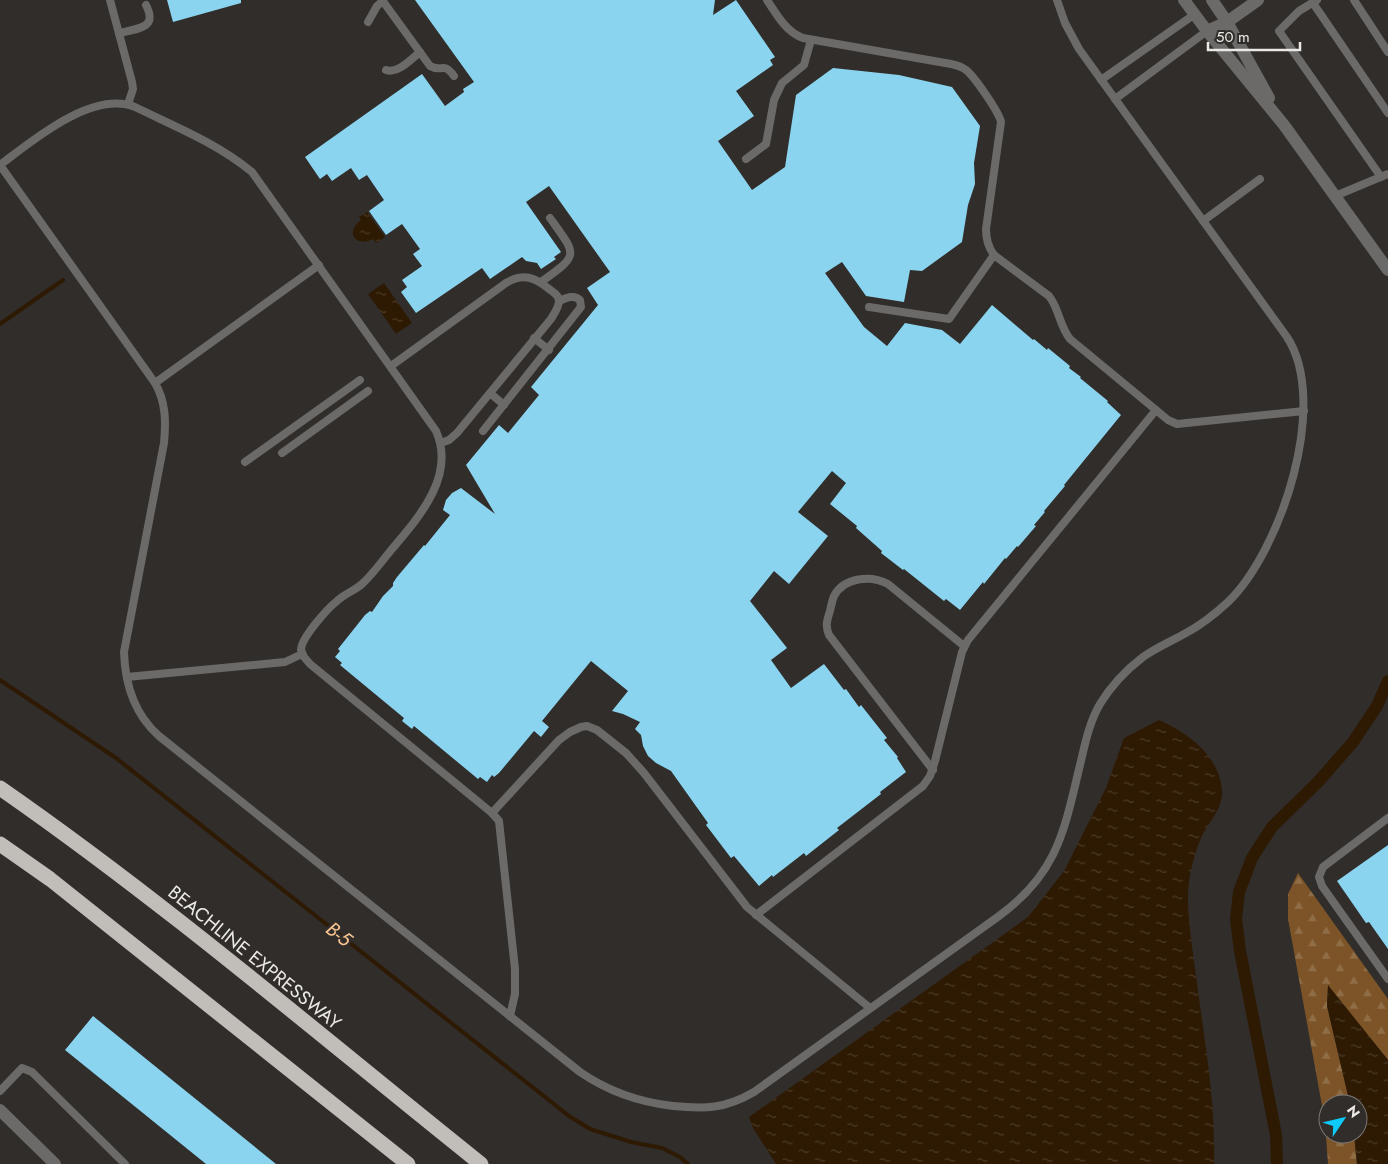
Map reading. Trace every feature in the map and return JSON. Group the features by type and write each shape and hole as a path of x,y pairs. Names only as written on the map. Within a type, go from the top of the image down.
{"highway":[{"name":"BEACHLINE EXPRESSWAY","path":"0,788 75,840 481,1164"},
{"path":"0,844 50,879 408,1164"}],"street":[{"path":"1184,0 1206,31 1284,124 1388,270"},
{"path":"1206,31 1227,22 1258,0"},
{"path":"1194,14 1214,1 1284,124"},
{"path":"0,1110 55,1164"}],"lane":[{"path":"110,0 132,82 128,104"},
{"path":"767,0 790,32 798,37 950,64 959,66 968,72 998,112 1001,122 986,229 988,245 994,255 1045,292 1052,300 1062,328 1070,339 1168,420 1177,424 1304,411"},
{"path":"510,1016 515,994 515,969 500,825 492,813 310,664 302,654 302,642 325,614 337,601 366,580 424,510 438,478 441,460 441,443 433,425 252,172 227,152 128,104 100,106 73,115 50,128 0,165 155,383 163,402 165,432 125,644 124,660 130,693 136,708 146,723 159,736 580,1072 606,1088 627,1097 647,1102 703,1108 731,1103 754,1092 1007,910 1027,893 1039,879 1054,855 1061,839 1088,732 1106,694 1143,657 1191,630 1218,611 1239,590 1262,557 1276,526 1288,491 1299,447 1304,411 1302,373 1295,350 1071,36 1057,0"},
{"path":"1354,0 1388,52"},
{"path":"368,22 374,10 383,1 430,66 437,68 445,67 454,76"},
{"path":"1335,196 1385,176 1278,31 1299,11 1315,1 1388,112"},
{"path":"119,34 149,22 150,17 146,4"},
{"path":"1101,80 1194,14"},
{"path":"1115,99 1206,31"},
{"path":"746,159 766,144 774,100 782,83 804,65 811,40"},
{"path":"386,70 398,69 420,52"},
{"path":"1202,221 1260,179"},
{"path":"541,282 564,265 570,257 568,244 550,218"},
{"path":"869,307 949,320 994,255"},
{"path":"155,383 319,265"},
{"path":"391,366 511,280 526,276 541,282 556,294 559,301"},
{"path":"441,443 449,440 457,433 554,313 559,301 569,297 577,297 582,303 581,307 549,350 483,431"},
{"path":"534,338 549,350"},
{"path":"244,462 360,380"},
{"path":"282,453 368,391"},
{"path":"490,393 504,405"},
{"path":"756,915 923,786 933,770 964,646 1156,410"},
{"path":"933,770 829,634 827,623 834,596 847,583 864,579 882,581 964,646"},
{"path":"127,678 277,663 290,660 302,654"},
{"path":"492,813 565,735 581,727 592,727 612,741 639,767 747,907 870,1008"},
{"path":"1388,818 1323,867 1319,877 1322,886 1388,979"},
{"path":"0,1091 22,1068 32,1072 125,1164"}],"green space":[{"path":"1298,873 1388,999 1388,1060 1328,986 1327,1006 1348,1094 1320,1094 1288,919 1288,894"},
{"path":"1327,1144 1355,1144 1357,1164 1328,1164"}],"water":[{"path":"367,212 385,237 376,243 373,239 361,242 353,234 356,225 361,220 359,217"},
{"path":"384,283 412,323 396,334 368,294"},
{"path":"1159,720 1181,732 1200,747 1215,766 1220,777 1222,790 1221,803 1201,838 1196,852 1188,890 1190,932 1211,1091 1214,1164 776,1164 753,1128 749,1117 1028,917 1064,871 1106,788 1124,738"},
{"path":"1328,985 1388,1060 1388,1164 1357,1164 1355,1144 1368,1144 1368,1094 1348,1094 1327,1006"}],"building":[{"path":"167,0 241,0 241,3 173,22"},
{"path":"415,0 715,0 713,15 736,0 775,57 770,60 773,65 736,91 754,116 718,141 752,190 785,167 796,95 833,68 899,75 952,87 980,126 974,163 975,184 968,205 962,242 922,271 910,270 904,302 866,296 842,262 825,273 864,327 887,346 905,323 942,330 960,344 992,305 1033,340 1047,350 1048,348 1070,366 1069,368 1108,401 1121,415 1044,511 1034,525 1036,526 1018,547 1005,558 984,584 983,582 960,610 946,599 944,601 881,553 882,551 856,528 857,526 830,504 846,483 832,471 798,512 828,536 789,584 774,571 750,601 787,648 771,660 791,688 824,664 844,690 846,689 859,707 861,705 887,738 884,740 898,757 906,772 837,828 839,830 806,856 804,853 759,886 734,856 731,858 706,825 708,823 671,771 648,756 643,746 641,735 635,729 640,722 612,711 628,691 591,661 542,721 549,727 541,737 534,731 499,773 494,777 492,775 487,782 480,777 478,779 414,726 412,729 402,721 404,718 340,665 342,663 335,657 340,651 338,649 365,615 370,611 372,612 393,586 397,577 450,515 443,510 446,500 452,493 461,488 495,514 466,465 499,425 508,433 539,395 531,387 598,305 587,288 610,272 549,186 526,202 561,252 554,257 556,259 541,269 537,263 526,261 522,257 490,279 482,268 416,313 401,292 407,287 402,280 422,266 413,254 420,249 402,224 386,235 369,211 384,200 367,175 359,180 351,168 332,181 327,174 320,179 305,157 422,74 445,106 464,92 463,89 474,82"},
{"path":"1388,845 1388,949 1369,922 1366,923 1337,881"},
{"path":"93,1016 276,1164 206,1164 65,1050"}],"waterway":[{"path":"0,324 63,280"},
{"name":"B-5","path":"0,680 116,758 569,1116 590,1129 631,1142 662,1148 680,1157 688,1164"},
{"path":"1277,1164 1276,1135 1240,951 1236,919 1239,892 1252,858 1272,827 1318,782 1353,742 1377,706 1388,681"}]}
